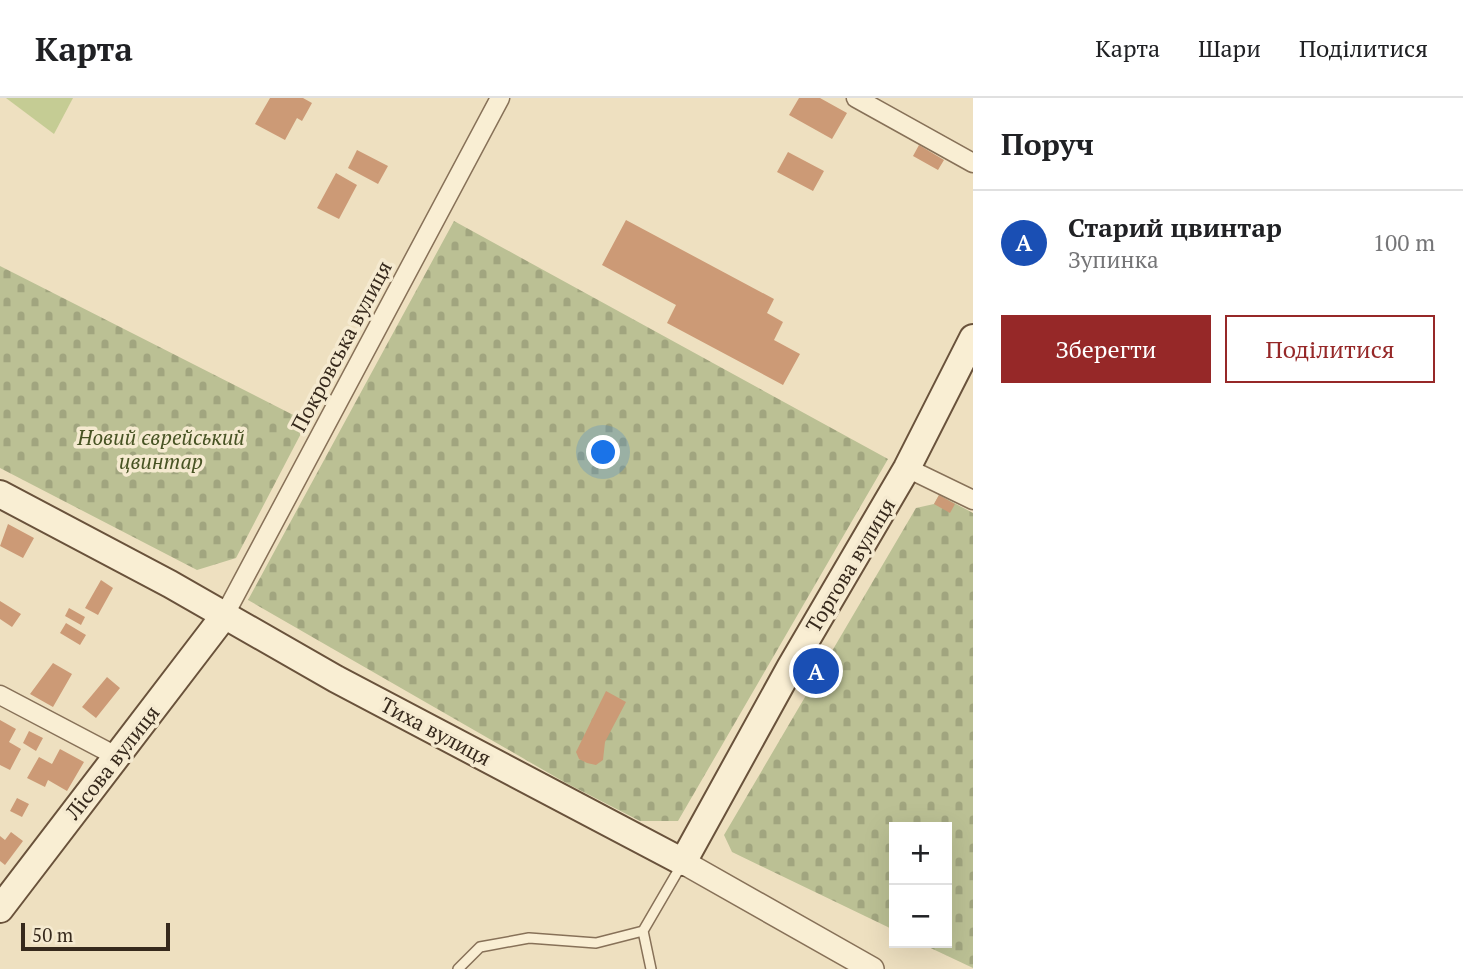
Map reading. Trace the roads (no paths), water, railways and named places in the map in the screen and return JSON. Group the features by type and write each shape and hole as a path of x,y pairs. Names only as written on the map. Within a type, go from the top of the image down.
{"main road":[{"name":"Торгова вулиця","path":"683,862 791,666 907,468 973,338"},
{"name":"Тиха вулиця","path":"0,494 683,862"},
{"name":"Лісова вулиця","path":"0,909 224,616"}],"street":[{"name":"Покровська вулиця","path":"224,616 500,98"},
{"path":"856,98 973,163"},
{"path":"907,468 973,500"},
{"path":"0,695 116,756"},
{"name":"Тиха вулиця","path":"683,862 872,969"}],"lane":[{"path":"651,969 643,931 683,862"},
{"path":"458,969 480,947 529,938 596,943 643,931"}],"place":[{"name":"Старий цвинтар","path":"816,671"}],"park label":[{"name":"Новий єврейський цвинтар","path":"161,449"}]}
